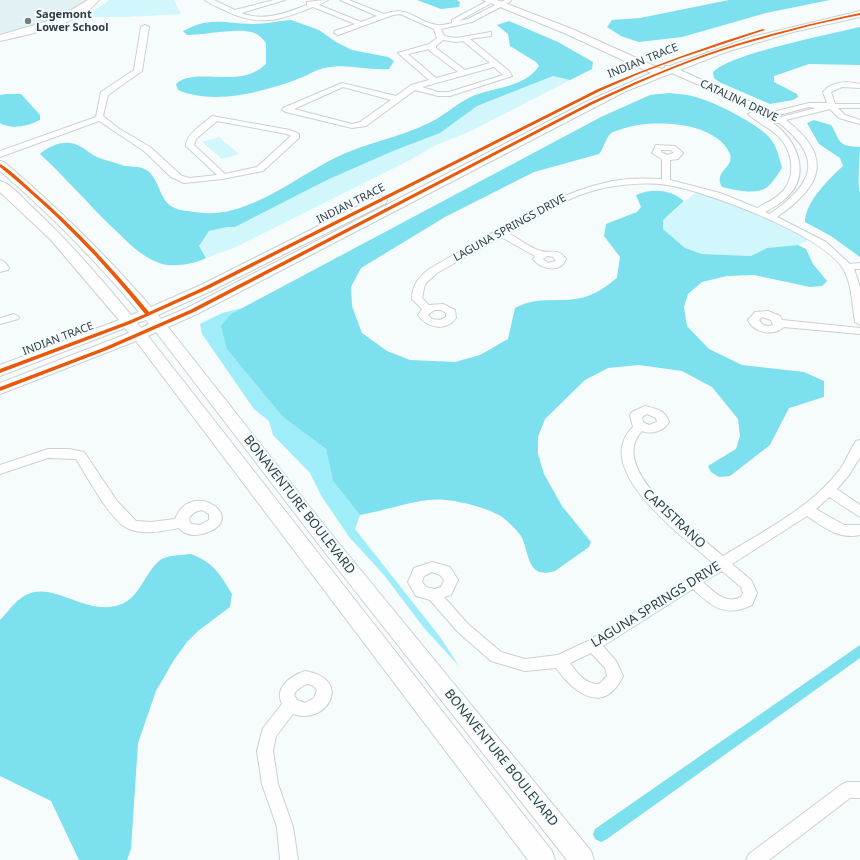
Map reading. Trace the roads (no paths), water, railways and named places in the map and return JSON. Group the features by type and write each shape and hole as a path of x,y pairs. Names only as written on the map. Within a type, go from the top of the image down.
{"main road":[{"path":"0,38 63,19 83,9 94,0"},
{"path":"498,1 568,32 659,68"},
{"name":"INDIAN TRACE","path":"0,389 133,328 236,289 659,68 722,42 765,30 860,9"},
{"name":"INDIAN TRACE","path":"659,68 774,34 860,14"},
{"name":"BONAVENTURE BOULEVARD","path":"0,165 23,183 91,249 153,320 317,530 582,860"},
{"name":"BONAVENTURE BOULEVARD","path":"0,185 18,200 72,255 133,328 543,860"},
{"name":"INDIAN TRACE","path":"0,371 133,328"}],"street":[{"path":"208,0 258,20 278,16 325,0"},
{"path":"236,12 282,0"},
{"path":"302,0 360,24"},
{"path":"343,0 383,16"},
{"path":"437,28 498,1"},
{"path":"338,33 383,16 401,12 437,28 474,19 498,1"},
{"path":"463,16 474,19"},
{"path":"145,27 138,70 104,94 99,114 101,118 146,149 180,178 187,181 221,176 260,169 296,136 290,132 215,118 192,137 190,146 221,173 221,176"},
{"path":"437,28 441,38"},
{"path":"435,81 402,53 432,46 441,38 456,40 488,34"},
{"path":"414,87 438,94 450,94 508,76 464,38"},
{"path":"432,46 464,73"},
{"path":"398,99 354,87 342,86 286,110 352,126 363,124 398,99 414,87 495,64"},
{"name":"CATALINA DRIVE","path":"659,68 766,118 780,119 803,140 811,152 814,165"},
{"path":"860,86 848,84 830,88 827,92 832,106 837,114 845,119 860,122"},
{"path":"766,118 809,105 860,106"},
{"path":"780,119 832,106"},
{"path":"0,154 101,118"},
{"name":"CATALINA DRIVE","path":"766,118 788,141 794,150 796,164"},
{"path":"0,146 56,128 86,123"},
{"path":"666,158 666,181"},
{"path":"757,212 780,198 789,189 796,171 796,164 814,165 809,183 791,203 770,218"},
{"name":"LAGUNA SPRINGS DRIVE","path":"428,309 417,299 416,290 420,281 433,271 554,202 594,187 616,182 666,181 713,193 809,235 828,248 847,267 853,282 860,322"},
{"path":"757,212 791,183"},
{"path":"780,198 791,203"},
{"path":"501,233 540,255"},
{"path":"0,263 4,268 0,269"},
{"path":"847,267 860,266"},
{"path":"0,321 14,316"},
{"path":"780,323 860,331"},
{"name":"CAPISTRANO","path":"640,426 630,437 628,448 630,461 642,491 746,584 750,593 747,601 742,604 725,606 712,598 694,582"},
{"name":"LAGUNA SPRINGS DRIVE","path":"434,595 463,628 496,657 525,665 560,662 593,644 694,582 807,510 829,490 844,473 860,444"},
{"path":"0,470 38,455 63,451 80,455 121,516 132,525 152,526 182,523"},
{"path":"829,490 860,512"},
{"path":"807,510 840,530 850,533 860,530"},
{"path":"560,662 582,687 594,691 604,690 612,684 616,676 611,665 593,644"},
{"path":"289,860 285,827 270,784 265,751 269,734 291,704"},
{"path":"755,860 847,790 860,790"}],"waterway":[{"path":"601,834 860,651"}],"place":[{"name":"Sagemont Lower School","path":"28,21"}]}
